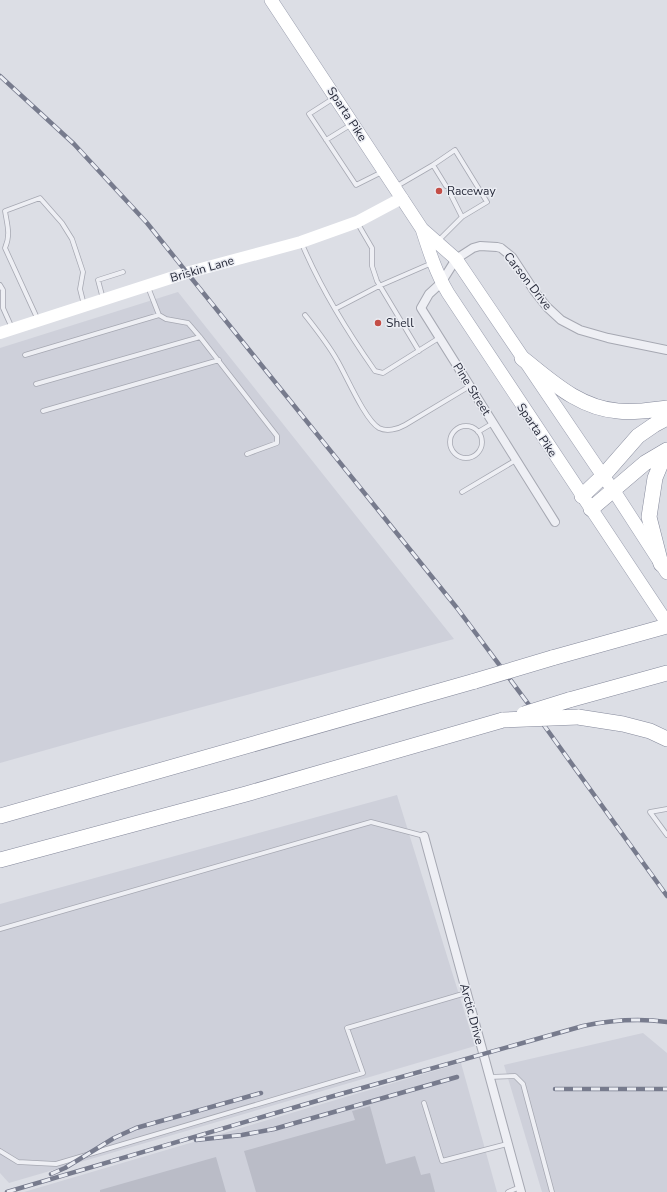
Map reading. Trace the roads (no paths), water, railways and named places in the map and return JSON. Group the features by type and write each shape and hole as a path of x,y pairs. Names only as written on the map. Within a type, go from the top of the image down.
{"highway":[{"path":"522,358 564,391 597,408 618,411 636,411 667,408"},
{"path":"582,496 638,436 667,418"},
{"path":"591,509 614,491 644,463 667,451"},
{"path":"664,569 648,517 655,478 667,451"},
{"path":"0,816 552,658 641,634 667,625"},
{"path":"0,860 246,794 667,673"},
{"path":"503,720 578,717 630,726 650,731 667,739"}],"main road":[{"name":"Sparta Pike","path":"271,0 422,229 441,283 667,625"},
{"name":"Sparta Pike","path":"422,229 456,259 602,476 614,491 664,569"}],"street":[{"name":"Briskin Lane","path":"0,333 186,272 301,242 357,222 399,193"},
{"name":"Carson Drive","path":"456,259 473,248 480,246 501,248 512,257 547,307 561,320 580,330 608,338 667,350"},
{"name":"Pine Street","path":"456,259 441,283 429,294 421,308 556,522"},
{"name":"Arctic Drive","path":"424,836 520,1190"}],"lane":[{"path":"336,97 309,114 356,185 384,171"},
{"path":"326,140 353,124"},
{"path":"399,193 433,165 455,150 488,202 462,217 437,241"},
{"path":"433,165 446,186"},
{"path":"449,191 462,217"},
{"path":"38,320 5,248 9,234 5,211 40,198 62,223 72,239 83,272 80,289 84,305"},
{"path":"357,222 372,248 372,266 379,286 419,351"},
{"path":"301,242 311,266 335,309 375,371 383,373 440,338"},
{"path":"335,309 379,286 433,262"},
{"path":"103,300 98,280 123,272"},
{"path":"0,285 3,290 3,308 12,329"},
{"path":"147,285 159,314 166,319 188,324 200,336 277,436 278,443 247,454"},
{"path":"25,355 159,314"},
{"path":"305,315 337,360 363,408 379,428 396,429 470,385"},
{"path":"36,384 200,336"},
{"path":"44,411 219,360"},
{"path":"478,432 494,423"},
{"path":"464,426 474,428 478,432 482,442 478,452 474,455 466,458 457,456 451,449 450,439 455,430 464,426"},
{"path":"462,492 517,460"},
{"path":"667,809 650,812 667,835"},
{"path":"0,929 371,822 424,836"},
{"path":"0,1151 18,1162 56,1164 363,1073 347,1028 466,993"},
{"path":"489,1078 515,1076 523,1084 552,1192"},
{"path":"424,1103 442,1161 508,1144"},
{"path":"508,1192 520,1190"}],"railway":[{"path":"0,76 74,144 147,223 457,608 538,717 667,896"},
{"path":"7,1192 330,1097 583,1026 625,1020 667,1022"},
{"path":"196,1140 242,1135 274,1129 457,1077"},
{"path":"555,1089 667,1089"},
{"path":"51,1174 65,1168 114,1138 136,1128 261,1093"}],"place":[{"name":"Raceway","path":"439,191"},
{"name":"Shell","path":"378,323"}]}
